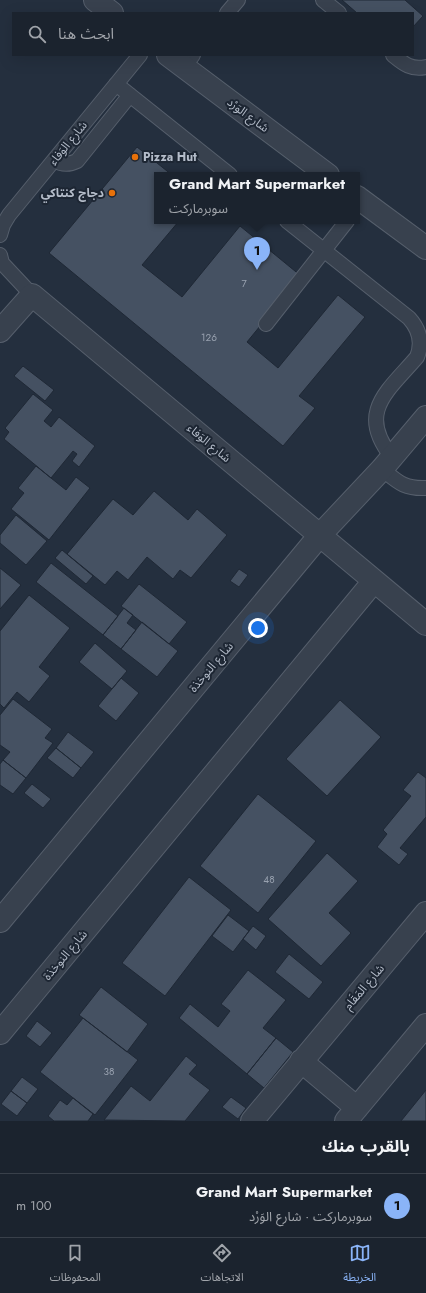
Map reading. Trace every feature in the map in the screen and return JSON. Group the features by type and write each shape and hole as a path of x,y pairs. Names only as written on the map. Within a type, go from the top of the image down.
{"street":[{"name":"شارع الوَرْد","path":"182,59 324,172"},
{"path":"360,203 426,248"},
{"path":"0,331 32,295"},
{"name":"شارع الوَفاء","path":"32,295 426,624"},
{"name":"شارع النوخذة","path":"0,921 320,536 387,463 426,417"},
{"name":"شارع النوخذة","path":"0,1033 374,581"},
{"name":"شارع المَقَام","path":"252,1121 426,913"},
{"path":"301,1061 352,1115 426,1025"}],"lane":[{"path":"228,12 238,0"},
{"path":"323,0 338,12"},
{"name":"شارع الوَفاء","path":"0,234 3,225 10,215 139,56"},
{"path":"394,56 406,66 413,68 426,67"},
{"path":"116,84 226,172"},
{"path":"54,160 59,163 66,164 77,161 130,95"},
{"path":"291,224 408,318 418,332 420,349 417,357 383,397 376,412 377,432 383,446 387,463 403,486 413,489 426,488"},
{"path":"266,324 345,224"},
{"name":"شارع الوَفاء","path":"0,255 2,263 32,295"}],"building":[{"path":"342,0 405,0 423,16 414,26 414,12 356,12"},
{"path":"137,147 168,172 154,172 154,224 176,224 142,265 182,297 240,226 301,276 247,342 278,368 338,295 365,317 299,396 315,408 283,446 49,253"},
{"path":"23,366 54,390 45,401 14,376"},
{"path":"33,394 53,410 44,421 51,427 59,417 95,446 79,467 72,461 77,454 73,451 51,478 4,439 9,432 5,428"},
{"path":"36,466 66,490 76,477 90,488 49,540 11,509 24,493 18,488"},
{"path":"154,491 188,520 197,509 227,535 191,578 180,570 173,579 147,557 128,580 117,571 105,585 67,554 113,499 133,515"},
{"path":"16,515 47,541 26,565 0,543 0,535"},
{"path":"62,550 93,576 86,584 55,558"},
{"path":"51,563 118,616 103,635 36,582"},
{"path":"0,568 21,585 0,609"},
{"path":"239,569 248,575 239,587 230,581"},
{"path":"139,584 187,622 169,644 121,606"},
{"path":"29,595 70,628 39,667 50,676 29,702 17,692 4,708 0,704 0,631"},
{"path":"124,608 133,615 127,623 136,630 121,649 103,635"},
{"path":"142,622 178,651 157,677 121,649"},
{"path":"95,643 127,671 112,689 79,662"},
{"path":"121,678 139,693 116,721 98,706"},
{"path":"13,699 52,729 45,738 53,743 26,778 3,760 10,752 0,745 0,715"},
{"path":"340,700 381,737 327,796 286,759"},
{"path":"68,732 94,752 81,768 56,748"},
{"path":"56,748 81,768 73,778 47,758"},
{"path":"3,760 26,778 13,794 0,785 0,764"},
{"path":"418,772 426,778 426,817 400,848 408,854 399,865 377,847 387,834 383,830 411,796 403,790"},
{"path":"32,784 51,799 43,808 24,793"},
{"path":"258,794 316,841 258,913 200,866"},
{"path":"327,853 358,881 329,913 351,933 321,966 268,919"},
{"path":"189,877 231,910 165,996 122,963"},
{"path":"228,915 249,931 233,952 212,936"},
{"path":"253,926 266,936 256,950 243,939"},
{"path":"289,954 323,982 309,999 275,972"},
{"path":"248,970 286,1000 263,1028 276,1038 247,1074 179,1018 190,1004 218,1027 230,1011 221,1004"},
{"path":"101,987 148,1024 127,1052 79,1015"},
{"path":"83,1018 138,1060 95,1115 40,1072"},
{"path":"37,1021 52,1033 40,1047 26,1036"},
{"path":"276,1038 293,1052 264,1088 247,1074"},
{"path":"186,1056 197,1065 189,1074 210,1090 185,1121 104,1120 131,1086 150,1101"},
{"path":"22,1077 38,1089 27,1103 11,1091"},
{"path":"426,1090 426,1121 401,1121"},
{"path":"11,1091 27,1103 17,1116 1,1104"},
{"path":"231,1097 246,1108 238,1119 222,1107"},
{"path":"73,1098 93,1114 88,1121 54,1121 48,1116 60,1100 67,1105"}],"place":[{"name":"Pizza Hut","path":"135,157"},
{"name":"دجاج كنتاكي","path":"112,193"},
{"name":"Grand Mart Supermarket","path":"257,270"}]}
